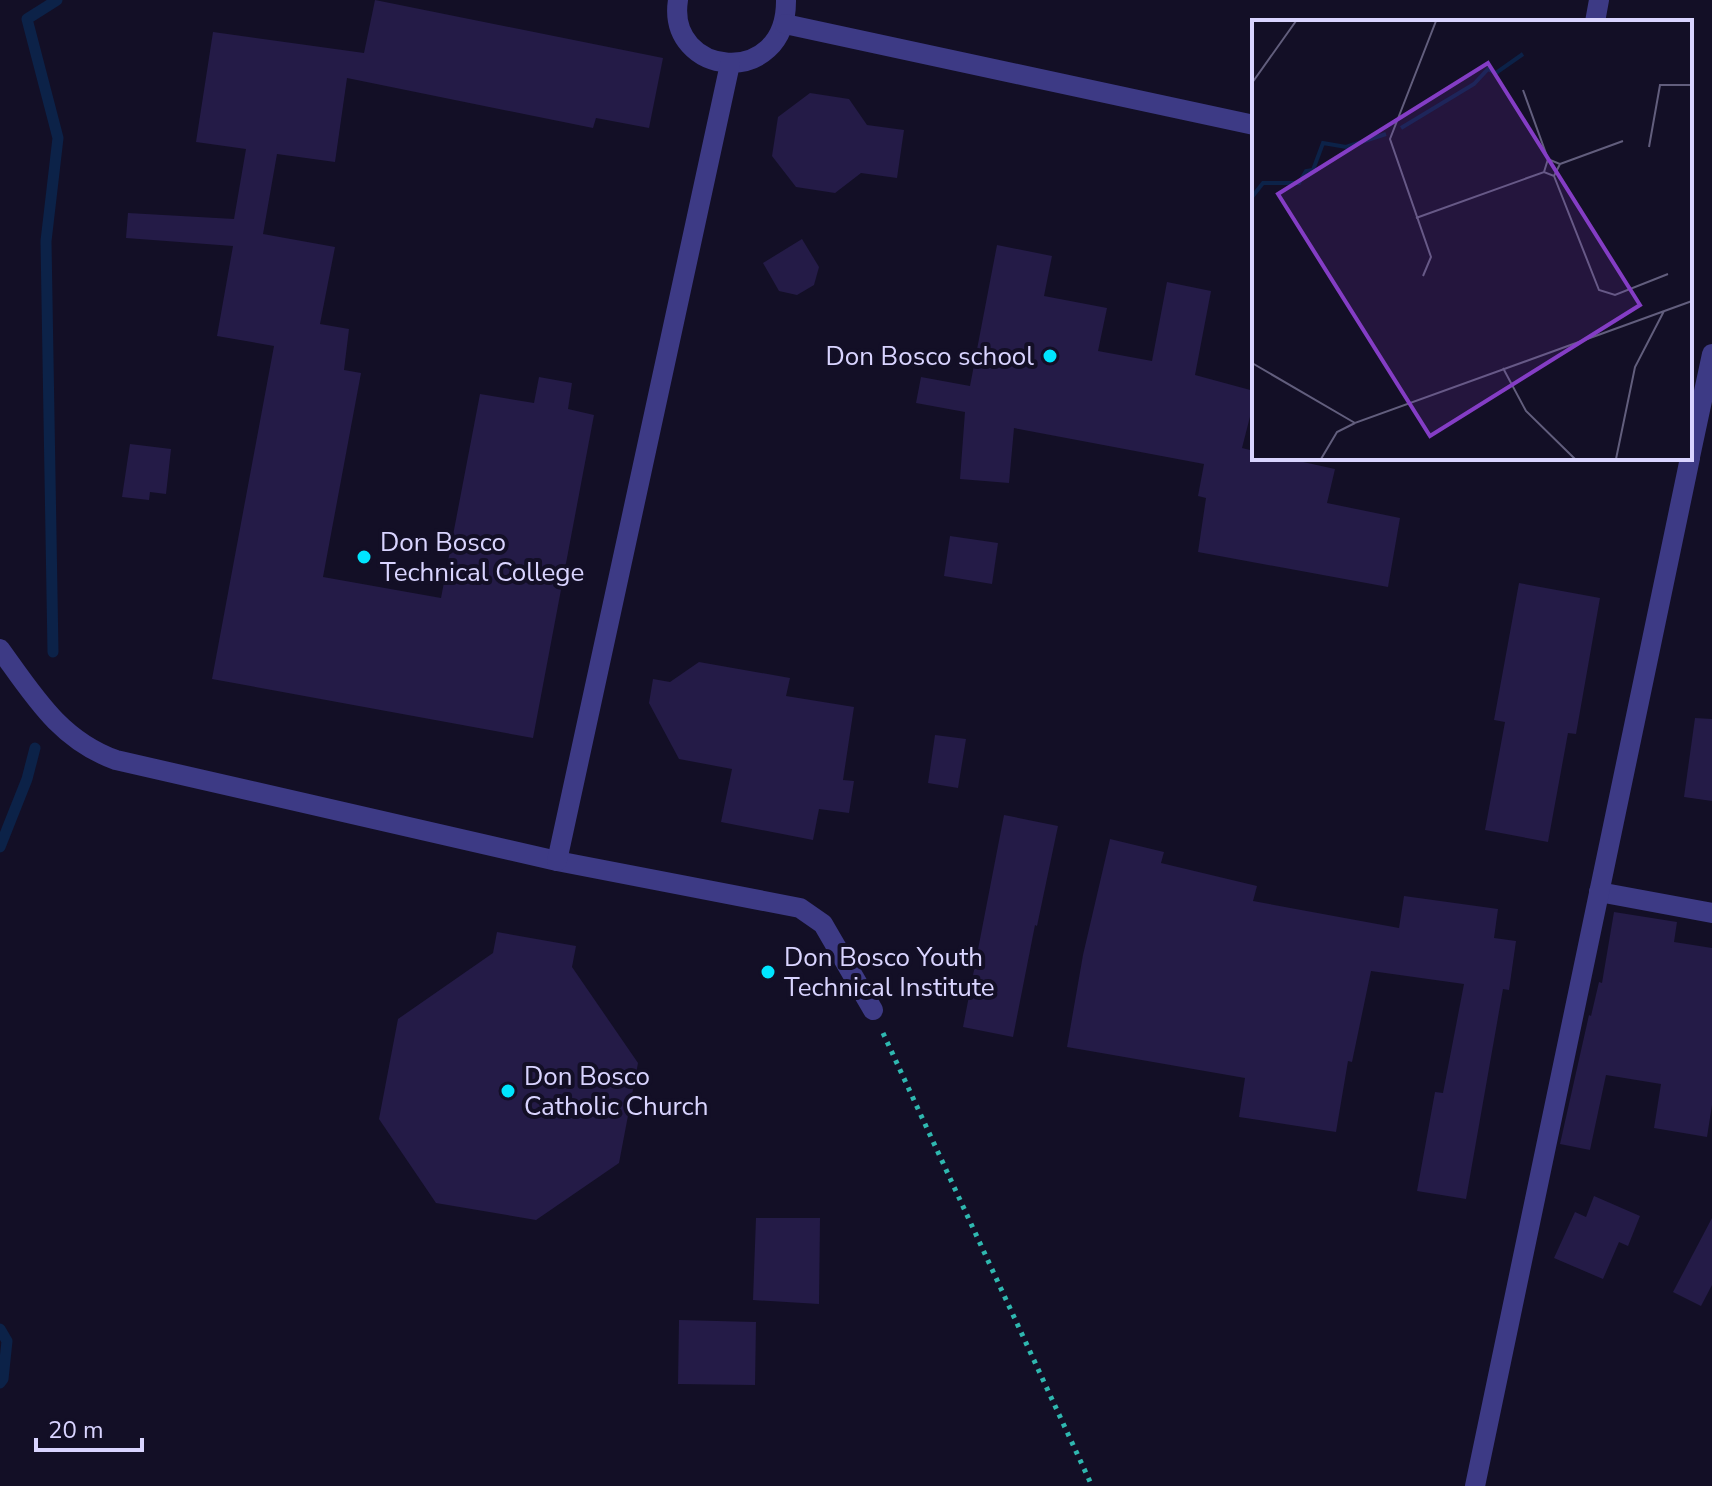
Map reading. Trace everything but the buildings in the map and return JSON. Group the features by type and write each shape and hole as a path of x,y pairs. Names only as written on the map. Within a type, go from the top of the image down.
{"street":[{"path":"671,1 690,46 708,59 730,64 748,62 764,54 777,41 785,24 786,0"},
{"path":"1595,20 1599,0"},
{"path":"785,24 1252,125"},
{"path":"557,861 730,64"},
{"path":"1692,448 1712,354"},
{"path":"1475,1486 1689,460"},
{"path":"0,649 59,726 96,753 557,861 800,908 823,924 873,1010"},
{"path":"1599,892 1712,913"}],"path":[{"path":"873,1010 1092,1486"}],"waterway":[{"path":"53,652 46,241 58,138 27,19 57,0"},
{"path":"0,847 27,779 35,748"},
{"path":"0,1329 7,1341 0,1383"}],"place":[{"name":"Don Bosco school","path":"1050,356"},
{"name":"Don Bosco Technical College","path":"364,557"},
{"name":"Don Bosco Youth Technical Institute","path":"768,972"},
{"name":"Don Bosco Catholic Church","path":"508,1091"}]}
